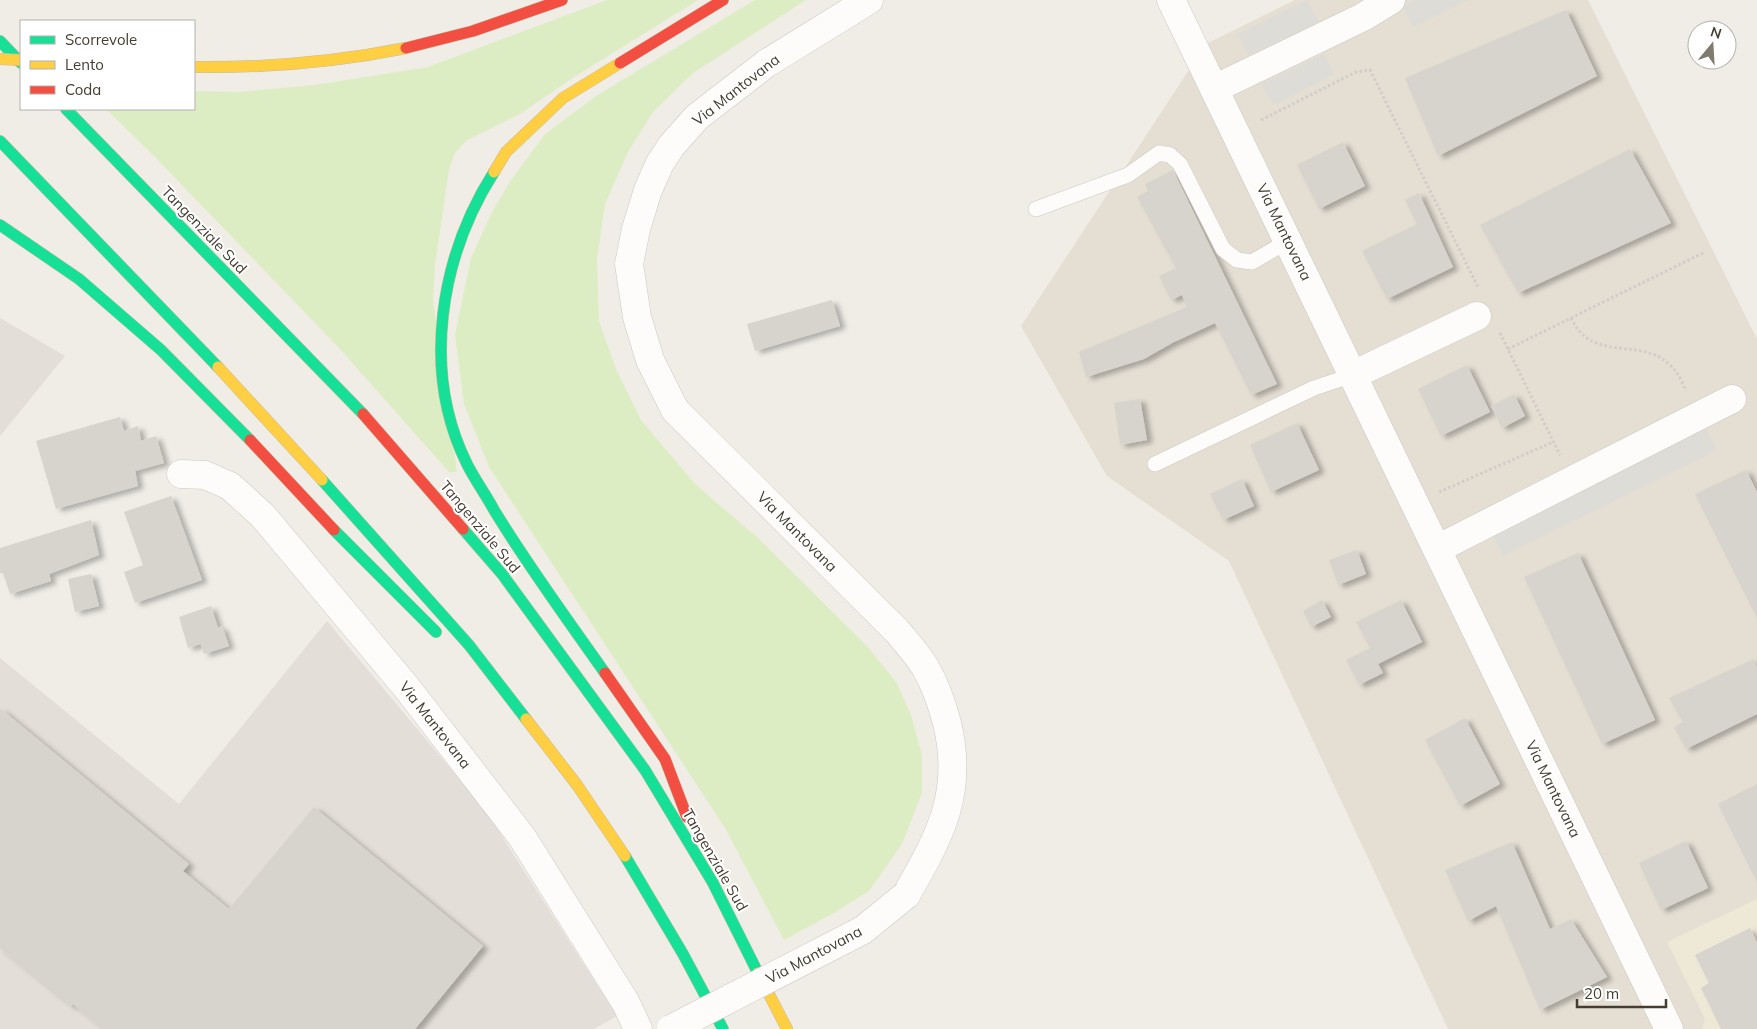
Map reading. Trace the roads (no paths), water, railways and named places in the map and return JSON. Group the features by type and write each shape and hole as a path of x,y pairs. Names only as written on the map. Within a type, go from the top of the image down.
{"highway":[{"path":"195,67 242,68 347,59 444,40 562,0"},
{"path":"713,883 665,759 519,551 467,464 451,420 442,373 442,312 455,254 475,201 506,152 563,98 722,0"},
{"path":"0,42 20,61"},
{"path":"0,59 20,62"},
{"name":"Tangenziale Sud","path":"67,110 376,428 502,574 645,770 713,883 787,1029"},
{"path":"0,141 196,343 349,509 469,645 577,785 630,863 683,954 723,1029"},
{"path":"0,225 78,279 161,350 223,411 354,553 445,641"},
{"path":"466,661 529,722"}],"street":[{"name":"Via Mantovana","path":"671,1029 863,930 906,895 927,858 945,818 954,778 950,739 941,701 925,667 897,631 675,410 648,351 637,317 629,264 636,229 648,190 672,145 698,117 768,63 869,0"},
{"name":"Via Mantovana","path":"1172,0 1669,1029"},
{"path":"1214,89 1363,17 1391,0"},
{"path":"1353,375 1479,306"},
{"path":"1437,549 1732,399"},
{"name":"Via Mantovana","path":"181,474 205,475 230,486 263,516 406,688 522,837 626,1003 638,1029"}],"lane":[{"path":"1036,209 1128,175 1159,153 1170,155 1180,164 1223,249 1237,260 1252,262 1288,240"},
{"path":"1155,464 1314,388 1353,375"}]}
